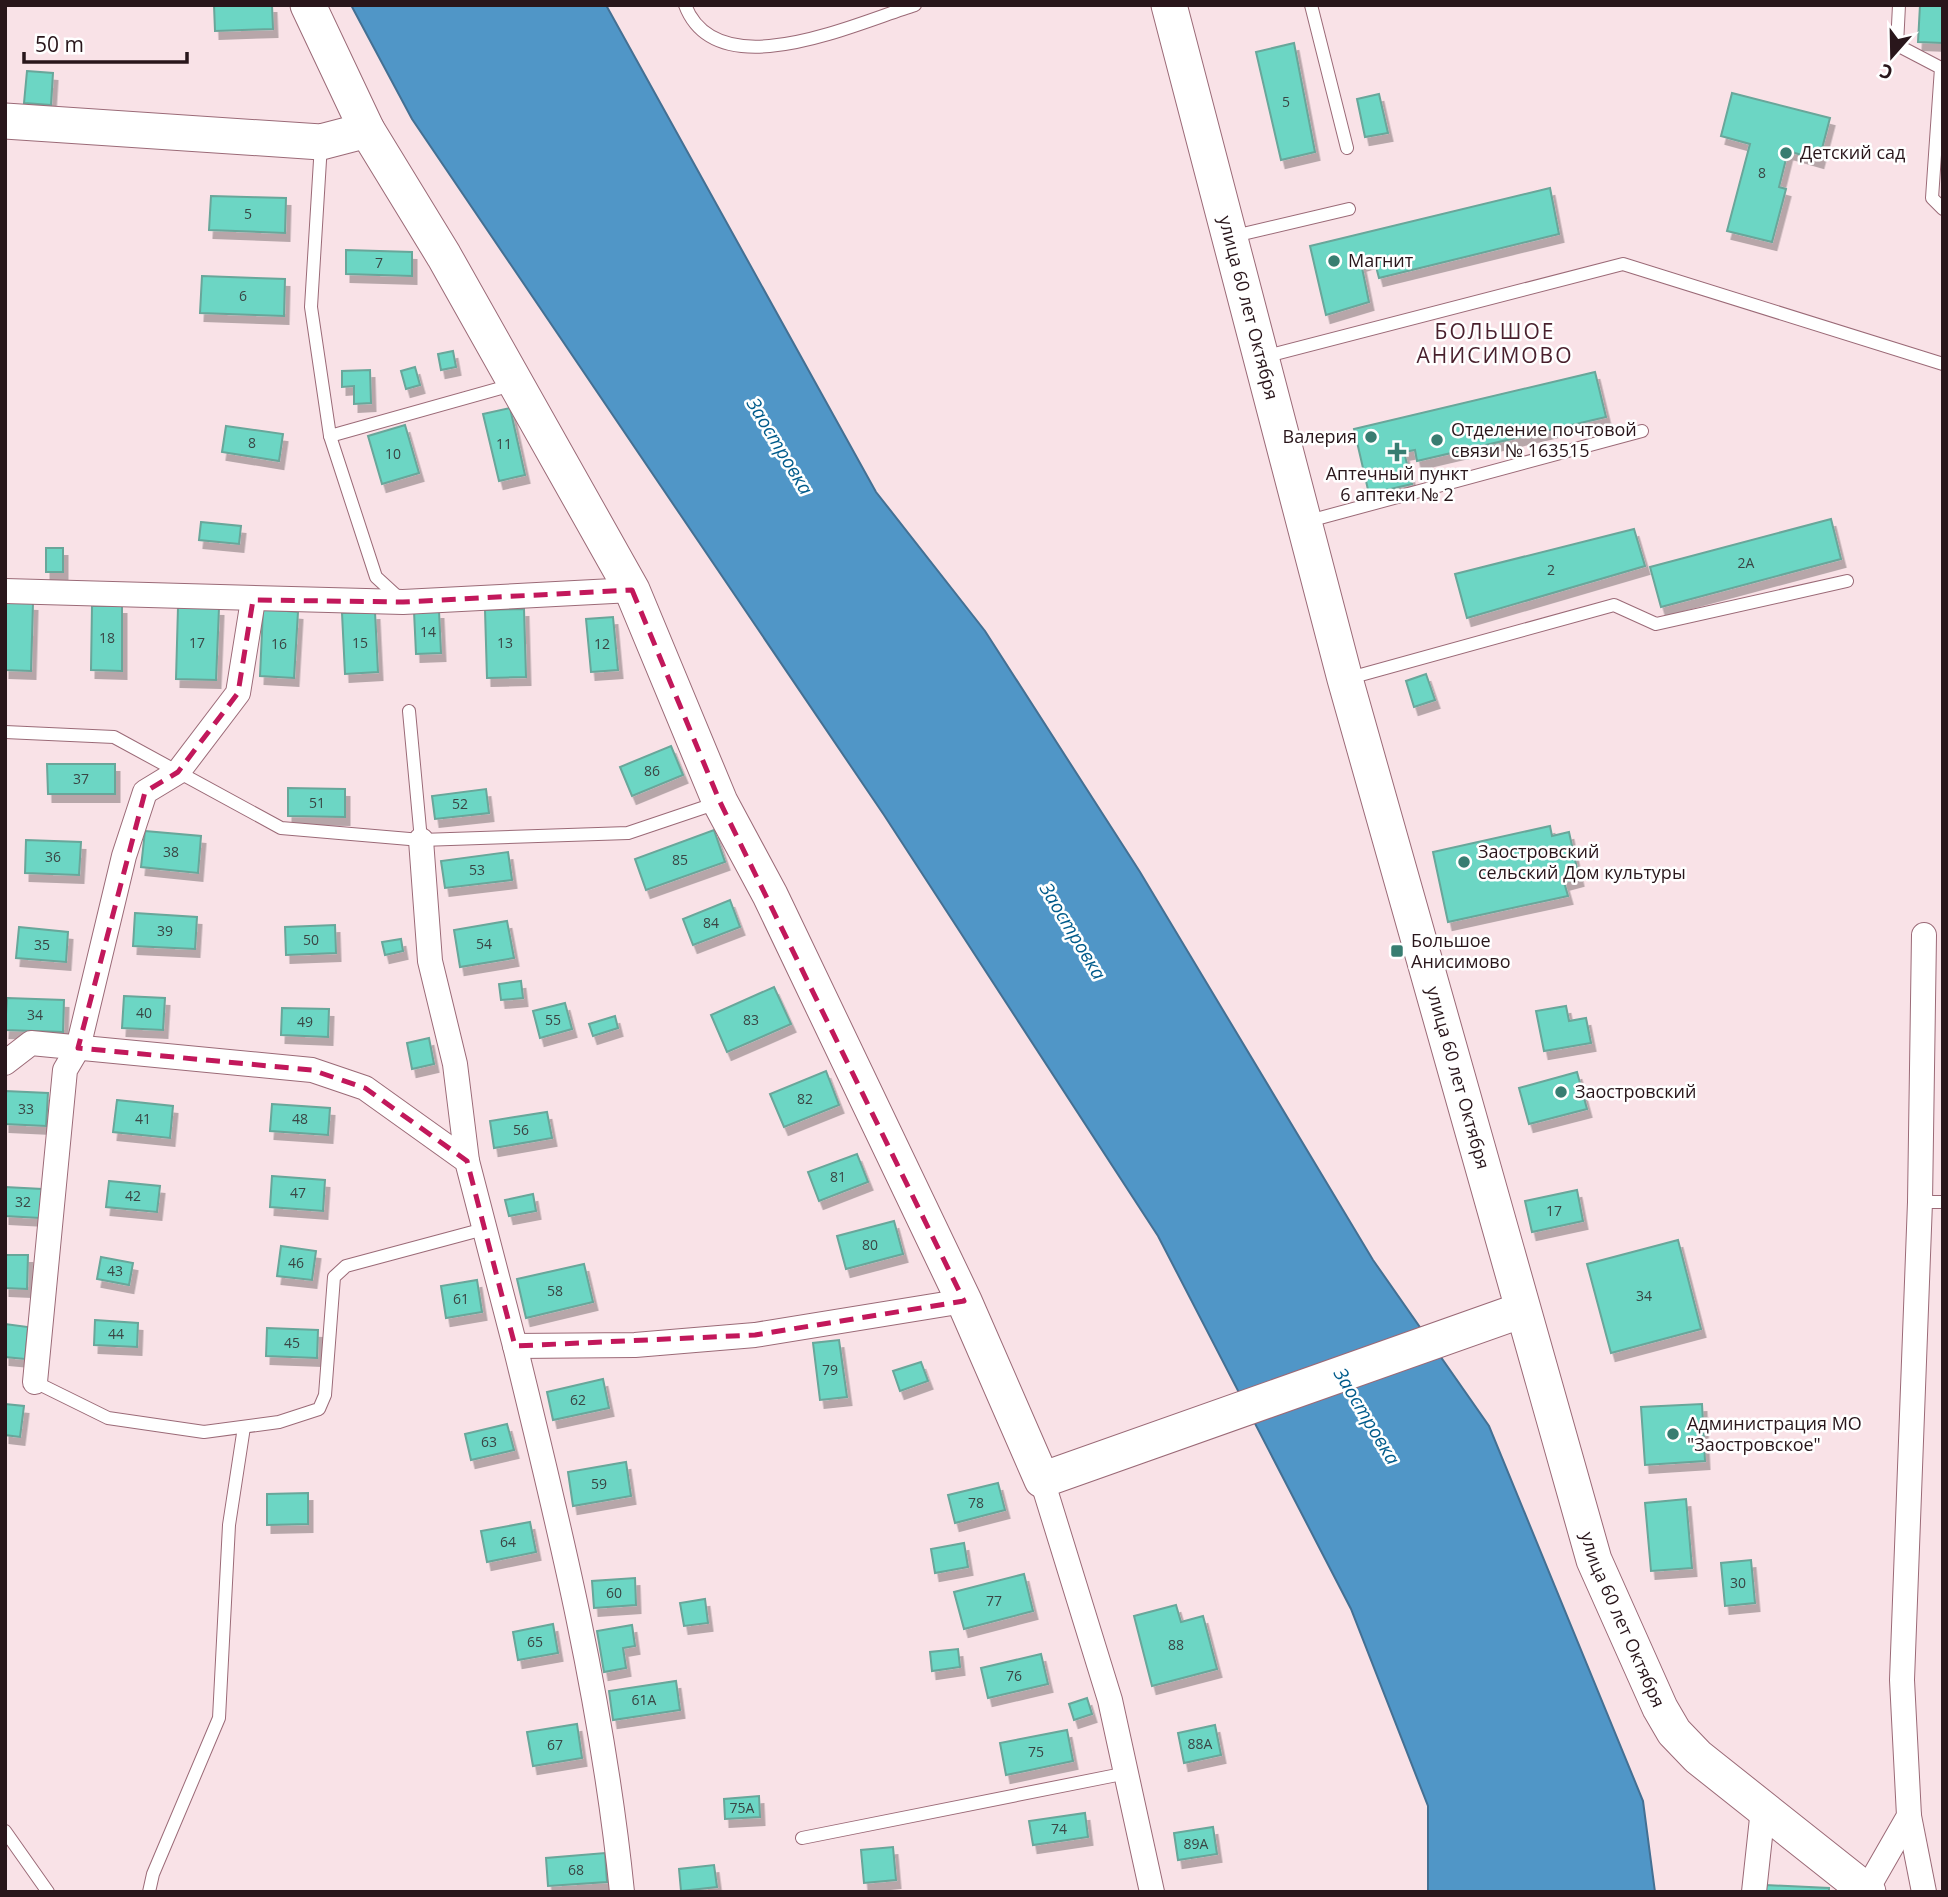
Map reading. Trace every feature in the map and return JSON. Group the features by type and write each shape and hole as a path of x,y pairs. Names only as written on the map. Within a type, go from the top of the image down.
{"street":[{"path":"308,5 366,130 444,256 632,590 720,802 770,895 964,1301 1042,1480 1110,1700 1152,1892"},
{"name":"улица 60 лет Октября","path":"1166,8 1230,237 1259,358 1345,679 1594,1560 1660,1708 1674,1732 1698,1757 1867,1891"},
{"path":"5,121 321,142 366,130"},
{"path":"5,591 253,600 403,602 632,590"},
{"path":"35,1382 65,1070 78,1048 124,856 145,792 178,772 238,693 253,600"},
{"path":"421,840 430,961 455,1064 467,1161 578,1601 614,1812 622,1892"},
{"path":"1924,935 1931,1202 1902,1679 1909,1816 1924,1892"},
{"path":"5,1063 31,1043 312,1070 365,1088 467,1161"},
{"path":"515,1346 635,1345 755,1335 964,1301"},
{"path":"1042,1480 1522,1310"},
{"path":"1754,1892 1763,1809"},
{"path":"1867,1891 1909,1816"}],"lane":[{"path":"685,5 690,17 706,35 723,45 774,47 802,41 915,5"},
{"path":"1311,5 1347,148"},
{"path":"1899,5 1897,45 1941,68 1932,198 1943,209"},
{"path":"321,142 311,307 330,436 376,577 403,602"},
{"path":"1230,237 1349,209"},
{"path":"1259,358 1623,264 1943,364"},
{"path":"330,436 516,384"},
{"path":"1303,522 1642,431"},
{"path":"1345,679 1614,605 1656,624 1847,581"},
{"path":"409,711 421,840"},
{"path":"5,732 114,737 281,828 421,840 628,833 720,802"},
{"path":"35,1382 108,1418 204,1432 279,1422 319,1409 325,1395 334,1277 346,1266 484,1229"},
{"path":"149,1892 153,1874 219,1718 229,1525 244,1427"},
{"path":"803,1838 1127,1773"},
{"path":"5,1831 48,1892"}],"highlighted area":[{"path":"632,590 720,802 964,1301 755,1335 515,1346 467,1161 365,1088 312,1070 78,1048 145,792 178,772 238,693 253,600 403,602"}],"water":[{"name":"Заостровка","path":"351,5 606,5 876,492 985,631 1140,872 1373,1260 1489,1426 1643,1801 1655,1892 1428,1892 1428,1806 1351,1609 1158,1236 884,815 412,119"}],"building":[{"path":"214,5 272,5 273,29 215,31"},
{"path":"1920,5 1943,5 1943,43 1918,42"},
{"path":"1294,43 1315,152 1281,160 1256,52"},
{"path":"27,71 53,73 51,105 24,103"},
{"path":"1732,93 1830,118 1819,160 1788,151 1779,187 1786,189 1772,242 1727,231 1750,144 1721,136"},
{"path":"1379,94 1388,133 1365,137 1357,99"},
{"path":"1550,188 1559,234 1379,278 1374,259 1361,263 1369,302 1326,315 1310,246"},
{"path":"211,196 286,198 285,233 209,230"},
{"path":"346,250 412,252 412,276 346,274"},
{"path":"202,276 285,279 284,316 200,313"},
{"path":"453,351 456,367 441,370 438,354"},
{"path":"415,367 420,385 406,389 401,371"},
{"path":"370,370 371,403 354,404 354,386 342,387 342,371"},
{"path":"1595,372 1606,417 1417,461 1415,450 1404,452 1412,484 1369,494 1354,429"},
{"path":"510,408 525,475 499,481 483,414"},
{"path":"405,425 419,473 382,484 368,436"},
{"path":"226,426 283,434 279,461 222,452"},
{"path":"1831,519 1841,559 1661,607 1650,567"},
{"path":"201,522 241,526 239,544 199,540"},
{"path":"1634,529 1645,566 1467,618 1455,574"},
{"path":"46,548 63,548 63,572 46,572"},
{"path":"5,602 33,603 31,671 5,670"},
{"path":"92,606 122,606 122,671 91,670"},
{"path":"178,607 219,608 216,680 176,679"},
{"path":"263,609 298,612 294,678 260,676"},
{"path":"524,609 526,677 487,678 485,610"},
{"path":"414,611 439,611 441,653 416,654"},
{"path":"375,612 378,672 345,674 342,613"},
{"path":"613,617 618,670 591,672 586,619"},
{"path":"1426,674 1435,700 1414,707 1406,681"},
{"path":"671,746 683,775 632,796 620,767"},
{"path":"47,764 115,764 115,794 48,794"},
{"path":"288,788 345,789 345,817 288,816"},
{"path":"486,789 489,813 435,819 432,796"},
{"path":"1550,826 1552,836 1569,832 1579,878 1564,882 1568,896 1448,922 1433,852"},
{"path":"714,830 725,862 646,890 635,859"},
{"path":"145,831 201,836 198,873 141,867"},
{"path":"26,840 81,842 79,875 25,873"},
{"path":"508,852 512,880 445,888 441,861"},
{"path":"730,900 740,927 693,945 683,919"},
{"path":"135,913 197,917 195,949 133,946"},
{"path":"507,921 514,958 460,967 454,930"},
{"path":"335,925 336,953 286,955 285,927"},
{"path":"19,927 68,932 66,962 16,958"},
{"path":"401,939 403,951 385,955 382,942"},
{"path":"521,981 523,998 501,1000 499,984"},
{"path":"774,987 791,1024 727,1052 711,1015"},
{"path":"124,996 165,998 163,1030 122,1028"},
{"path":"7,998 64,1000 63,1032 5,1030"},
{"path":"565,1003 572,1029 540,1038 533,1011"},
{"path":"1566,1006 1569,1021 1586,1018 1591,1043 1544,1051 1536,1011"},
{"path":"282,1008 329,1009 328,1037 281,1035"},
{"path":"615,1016 618,1028 593,1036 589,1024"},
{"path":"429,1038 434,1064 412,1069 407,1043"},
{"path":"826,1071 839,1105 784,1127 770,1094"},
{"path":"1577,1072 1587,1109 1529,1124 1519,1088"},
{"path":"5,1091 48,1093 46,1126 5,1124"},
{"path":"117,1100 173,1106 170,1138 113,1132"},
{"path":"272,1104 330,1108 328,1135 270,1131"},
{"path":"547,1112 552,1138 494,1148 490,1121"},
{"path":"857,1154 868,1182 819,1201 808,1172"},
{"path":"272,1176 325,1180 323,1211 270,1207"},
{"path":"109,1181 160,1186 157,1212 106,1207"},
{"path":"5,1187 42,1189 40,1218 5,1216"},
{"path":"1577,1190 1583,1221 1532,1232 1525,1201"},
{"path":"533,1194 536,1211 509,1216 505,1200"},
{"path":"894,1221 903,1254 846,1269 837,1236"},
{"path":"1678,1240 1701,1329 1611,1353 1587,1264"},
{"path":"281,1246 316,1251 312,1280 277,1276"},
{"path":"5,1255 28,1255 27,1289 5,1288"},
{"path":"101,1257 133,1263 129,1285 97,1279"},
{"path":"584,1264 593,1302 526,1318 517,1279"},
{"path":"477,1280 482,1312 446,1318 441,1286"},
{"path":"95,1320 138,1323 137,1347 94,1345"},
{"path":"5,1324 28,1327 25,1359 5,1357"},
{"path":"267,1328 318,1330 317,1358 266,1356"},
{"path":"839,1340 847,1397 820,1400 813,1343"},
{"path":"921,1362 928,1381 900,1391 893,1371"},
{"path":"603,1379 609,1408 553,1420 547,1392"},
{"path":"5,1404 24,1406 20,1437 5,1435"},
{"name":"Администрация МО \"Заостровское\"","path":"1702,1404 1705,1461 1645,1465 1641,1407"},
{"path":"507,1424 514,1450 471,1460 465,1434"},
{"path":"626,1462 631,1496 573,1506 568,1472"},
{"path":"998,1483 1005,1510 955,1523 948,1495"},
{"path":"308,1493 308,1524 267,1525 267,1494"},
{"path":"1686,1499 1692,1568 1651,1571 1645,1503"},
{"path":"530,1522 536,1552 487,1562 481,1531"},
{"path":"964,1543 968,1567 935,1573 931,1549"},
{"path":"1751,1560 1755,1603 1725,1606 1721,1563"},
{"path":"1024,1574 1033,1611 964,1629 954,1592"},
{"path":"635,1578 636,1605 594,1608 592,1581"},
{"path":"705,1599 708,1623 684,1626 680,1603"},
{"path":"1176,1605 1181,1622 1203,1616 1217,1669 1152,1686 1134,1616"},
{"path":"553,1624 558,1653 518,1660 513,1632"},
{"path":"632,1625 635,1646 623,1648 626,1668 604,1672 597,1631"},
{"path":"958,1649 960,1667 932,1671 930,1652"},
{"path":"1041,1654 1048,1684 988,1698 981,1668"},
{"path":"676,1681 680,1710 613,1720 609,1691"},
{"path":"1087,1698 1092,1714 1074,1720 1069,1704"},
{"path":"577,1724 582,1758 533,1766 527,1732"},
{"path":"1215,1725 1221,1755 1184,1763 1178,1733"},
{"path":"1067,1730 1073,1761 1006,1775 1000,1743"},
{"path":"759,1796 760,1817 725,1819 724,1799"},
{"path":"1085,1813 1088,1837 1033,1845 1029,1821"},
{"path":"1213,1827 1217,1854 1178,1860 1174,1833"},
{"path":"893,1847 896,1880 864,1883 861,1850"},
{"path":"605,1853 607,1882 548,1886 546,1858"},
{"path":"714,1865 717,1887 681,1891 679,1869"},
{"path":"1765,1885 1829,1888 1829,1892 1764,1892"}],"place":[{"name":"Детский сад","path":"1786,153"},
{"name":"Магнит","path":"1334,261"},
{"name":"Валерия","path":"1371,437"},
{"name":"Отделение почтовой связи № 163515","path":"1437,440"},
{"name":"Аптечный пункт 6 аптеки № 2","path":"1397,452"},
{"name":"Заостровский сельский Дом культуры","path":"1464,862"},
{"name":"Большое Анисимово","path":"1397,951"},
{"name":"Заостровский","path":"1561,1092"},
{"name":"Администрация МО \"Заостровское\"","path":"1673,1434"}],"district":[{"name":"БОЛЬШОЕ АНИСИМОВО","path":"1495,344"}]}
